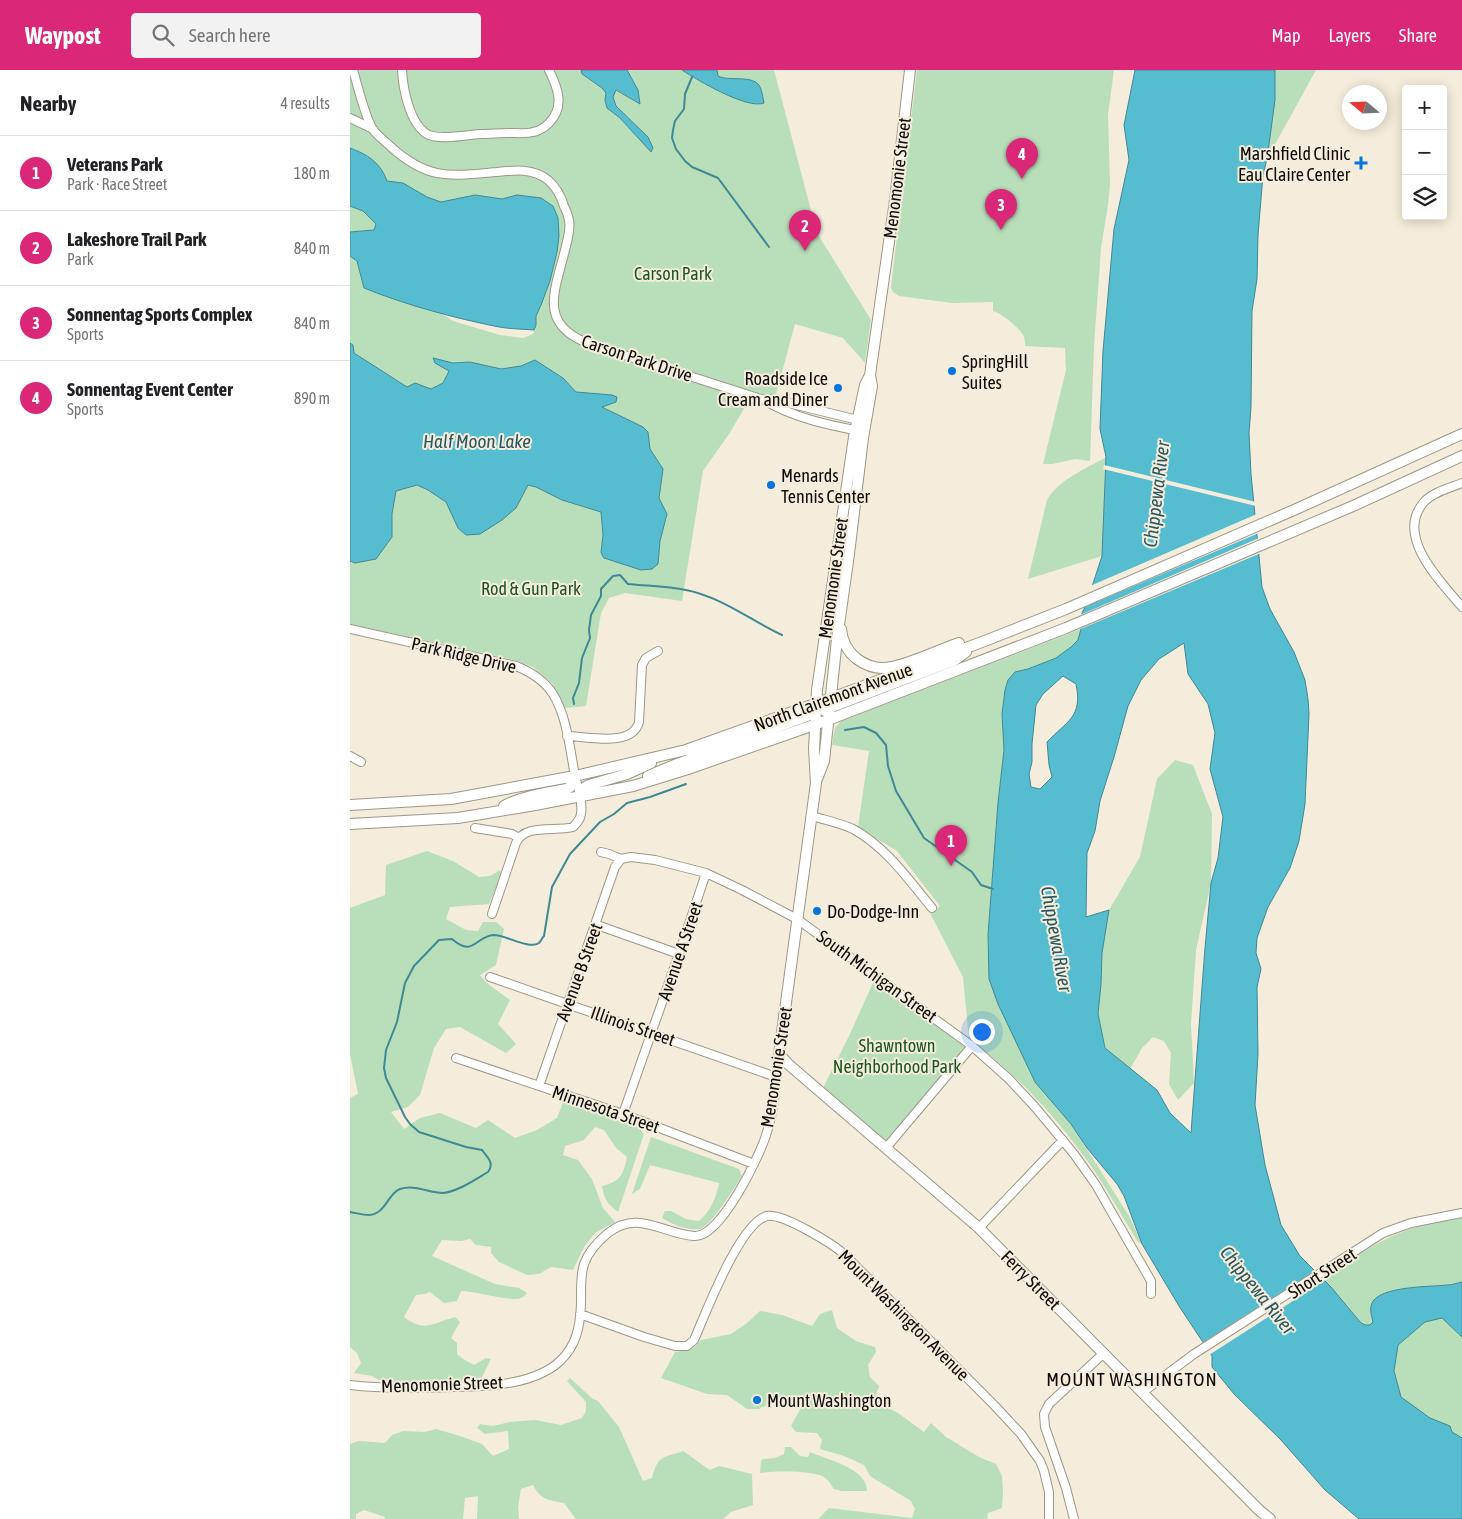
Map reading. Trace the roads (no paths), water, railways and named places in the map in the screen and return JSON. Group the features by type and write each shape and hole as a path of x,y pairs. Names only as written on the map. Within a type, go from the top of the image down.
{"main road":[{"name":"Menomonie Street","path":"780,1054 816,783 814,749 818,681 861,426 872,386 870,375 896,191 910,70"},
{"name":"Menomonie Street","path":"816,783 824,761 861,426"},
{"name":"North Clairemont Avenue","path":"829,703 1066,608 1294,510 1462,434"},
{"name":"North Clairemont Avenue","path":"350,824 458,818 627,787 688,769 815,725 1066,628 1412,480 1462,456"},
{"path":"840,621 844,643 853,655 868,665 882,668 902,664 982,635 1027,623"},
{"path":"627,787 665,768 806,716 816,707 829,703"},
{"path":"815,725 829,703"},
{"name":"North Clairemont Avenue","path":"350,804 451,799 575,776 686,750 816,707"},
{"path":"580,797 584,788 589,785 627,774 668,755"},
{"path":"495,811 511,802 567,789 570,787 575,776"},
{"name":"Ferry Street","path":"780,1054 795,1070 979,1228 1270,1519"}],"street":[{"name":"Carson Park Drive","path":"353,70 373,130 409,161 425,170 440,174 454,175 521,170 538,174 554,186 561,198 569,220 569,234 555,289 555,312 562,327 577,339 764,400 772,399 861,426"},
{"path":"402,70 405,97 410,110 424,131 439,137 534,132 545,127 559,109 560,99 549,70"},
{"path":"350,118 373,130"},
{"path":"1462,483 1438,493 1424,502 1414,526 1415,537 1422,555 1462,607"},
{"name":"Park Ridge Drive","path":"350,629 500,661 523,668 540,679 553,694 561,712 567,736 580,797 581,814 579,821 573,827 531,831 522,834 519,838"},
{"path":"567,736 623,738 636,730 639,722 642,665 646,658 658,651"},
{"path":"350,756 361,762"},
{"path":"812,816 852,829 881,849 932,908"},
{"path":"475,828 512,834 519,838 492,914"},
{"name":"South Michigan Street","path":"600,852 621,859 631,856 706,873 797,918 972,1046 1022,1094 1063,1140 1096,1185 1152,1281 1151,1294"},
{"name":"Avenue B Street","path":"539,1086 616,867 621,859"},
{"name":"Avenue A Street","path":"623,1114 706,873"},
{"path":"596,924 679,954"},
{"name":"Illinois Street","path":"490,977 776,1077"},
{"path":"886,1148 972,1046"},
{"name":"Menomonie Street","path":"350,1385 406,1388 476,1386 526,1379 553,1367 571,1349 578,1330 584,1264 590,1252 607,1234 619,1226 635,1222 699,1236 714,1227 719,1221 754,1164 768,1132 780,1054"},
{"name":"Minnesota Street","path":"456,1058 623,1114 754,1164"},
{"path":"979,1228 1063,1140"},
{"name":"Short Street","path":"1143,1392 1194,1354 1383,1233 1411,1222 1462,1213"},
{"name":"Mount Washington Avenue","path":"580,1314 666,1344 681,1347 689,1345 694,1340 721,1277 748,1232 757,1222 768,1216 788,1221 838,1248 1012,1424 1040,1461 1049,1492 1049,1519"},
{"path":"1074,1519 1066,1488 1045,1427 1044,1414 1049,1404 1104,1353"}],"water":[{"path":"581,70 627,70 638,90 640,104 616,90 613,97 616,106 648,137 653,148 651,152 620,118 607,108 606,93 582,74"},
{"path":"682,70 717,70 718,76 723,78 753,81 760,87 764,103 756,104 735,98 710,87"},
{"name":"Chippewa River","path":"1135,70 1275,70 1275,100 1263,175 1258,235 1257,279 1252,311 1249,433 1251,474 1262,587 1270,609 1294,652 1305,680 1309,714 1305,804 1299,841 1290,868 1268,907 1257,938 1256,953 1261,969 1257,987 1258,1054 1255,1105 1265,1165 1281,1225 1300,1256 1331,1287 1360,1322 1370,1325 1373,1322 1371,1305 1377,1297 1385,1293 1406,1288 1462,1282 1462,1337 1442,1318 1425,1322 1398,1345 1394,1371 1401,1397 1430,1418 1450,1426 1452,1432 1462,1438 1462,1519 1359,1519 1325,1490 1281,1440 1234,1394 1212,1367 1212,1356 1142,1244 1124,1196 1117,1184 1087,1148 1071,1124 1035,1082 998,1004 989,979 988,935 1004,750 1002,714 1005,690 1008,680 1015,672 1056,658 1078,640 1082,613 1102,556 1106,457 1100,429 1103,351 1114,229 1129,160 1124,125","holes":["1184,643 1188,674 1208,704 1215,733 1210,769 1223,817 1218,858 1211,883 1191,1133 1170,1113 1157,1090 1105,1048 1098,1014 1102,953 1109,910 1086,917 1087,853 1095,831 1100,801 1128,706 1141,680 1159,659","1063,676 1076,684 1078,695 1075,711 1072,718 1047,742 1052,777 1040,789 1031,787 1029,774 1032,762 1036,705 1043,694"]},
{"path":"350,148 373,160 381,169 387,181 403,183 427,197 441,202 475,195 502,199 517,195 541,198 553,206 558,218 559,236 557,252 550,281 536,316 534,330 503,328 465,320 430,311 364,288 357,261 350,256 350,232 374,230 376,224 363,211 350,206"},
{"name":"Half Moon Lake","path":"350,343 353,345 354,353 407,387 415,383 431,389 443,383 449,371 435,363 433,358 453,363 470,362 501,369 521,366 535,360 563,378 576,392 617,397 616,402 602,407 643,427 648,432 650,449 663,469 659,498 667,514 660,541 658,564 652,569 641,570 604,558 601,553 603,535 601,512 562,500 528,485 516,508 502,520 480,534 466,535 458,528 446,502 428,490 417,485 396,491 392,514 392,537 376,559 355,563 350,561"}],"waterway":[{"path":"692,77 685,94 684,109 675,121 672,138 676,149 692,167 718,178 769,247"},
{"path":"574,704 573,698 579,683 582,658 590,638 591,615 601,596 601,589 613,576 620,575 628,584 672,588 699,593 723,603 782,635"},
{"path":"845,730 864,727 876,733 886,745 888,766 896,791 924,838 972,872 981,885 993,889"},
{"path":"350,1212 367,1215 375,1214 400,1189 416,1188 438,1193 448,1192 460,1188 488,1172 491,1166 490,1160 482,1150 466,1147 419,1132 405,1117 386,1078 384,1068 386,1050 397,1022 405,983 414,966 439,940 452,939 465,947 494,935 529,945 539,943 544,936 552,887 570,854 600,822 614,814 627,803 686,784"}],"place":[{"name":"Marshfield Clinic Eau Claire Center","path":"1361,163"},
{"name":"Sonnentag Event Center","path":"1022,179"},
{"name":"Sonnentag Sports Complex","path":"1001,230"},
{"name":"Lakeshore Trail Park","path":"805,251"},
{"name":"SpringHill Suites","path":"952,371"},
{"name":"Roadside Ice Cream and Diner","path":"838,388"},
{"name":"Menards Tennis Center","path":"771,485"},
{"name":"Veterans Park","path":"951,866"},
{"name":"Do-Dodge-Inn","path":"817,911"},
{"name":"Mount Washington","path":"757,1400"}],"district":[{"name":"MOUNT WASHINGTON","path":"1132,1379"}],"park label":[{"name":"Carson Park","path":"673,273"},
{"name":"Rod & Gun Park","path":"531,588"},
{"name":"Shawntown Neighborhood Park","path":"897,1055"}]}
